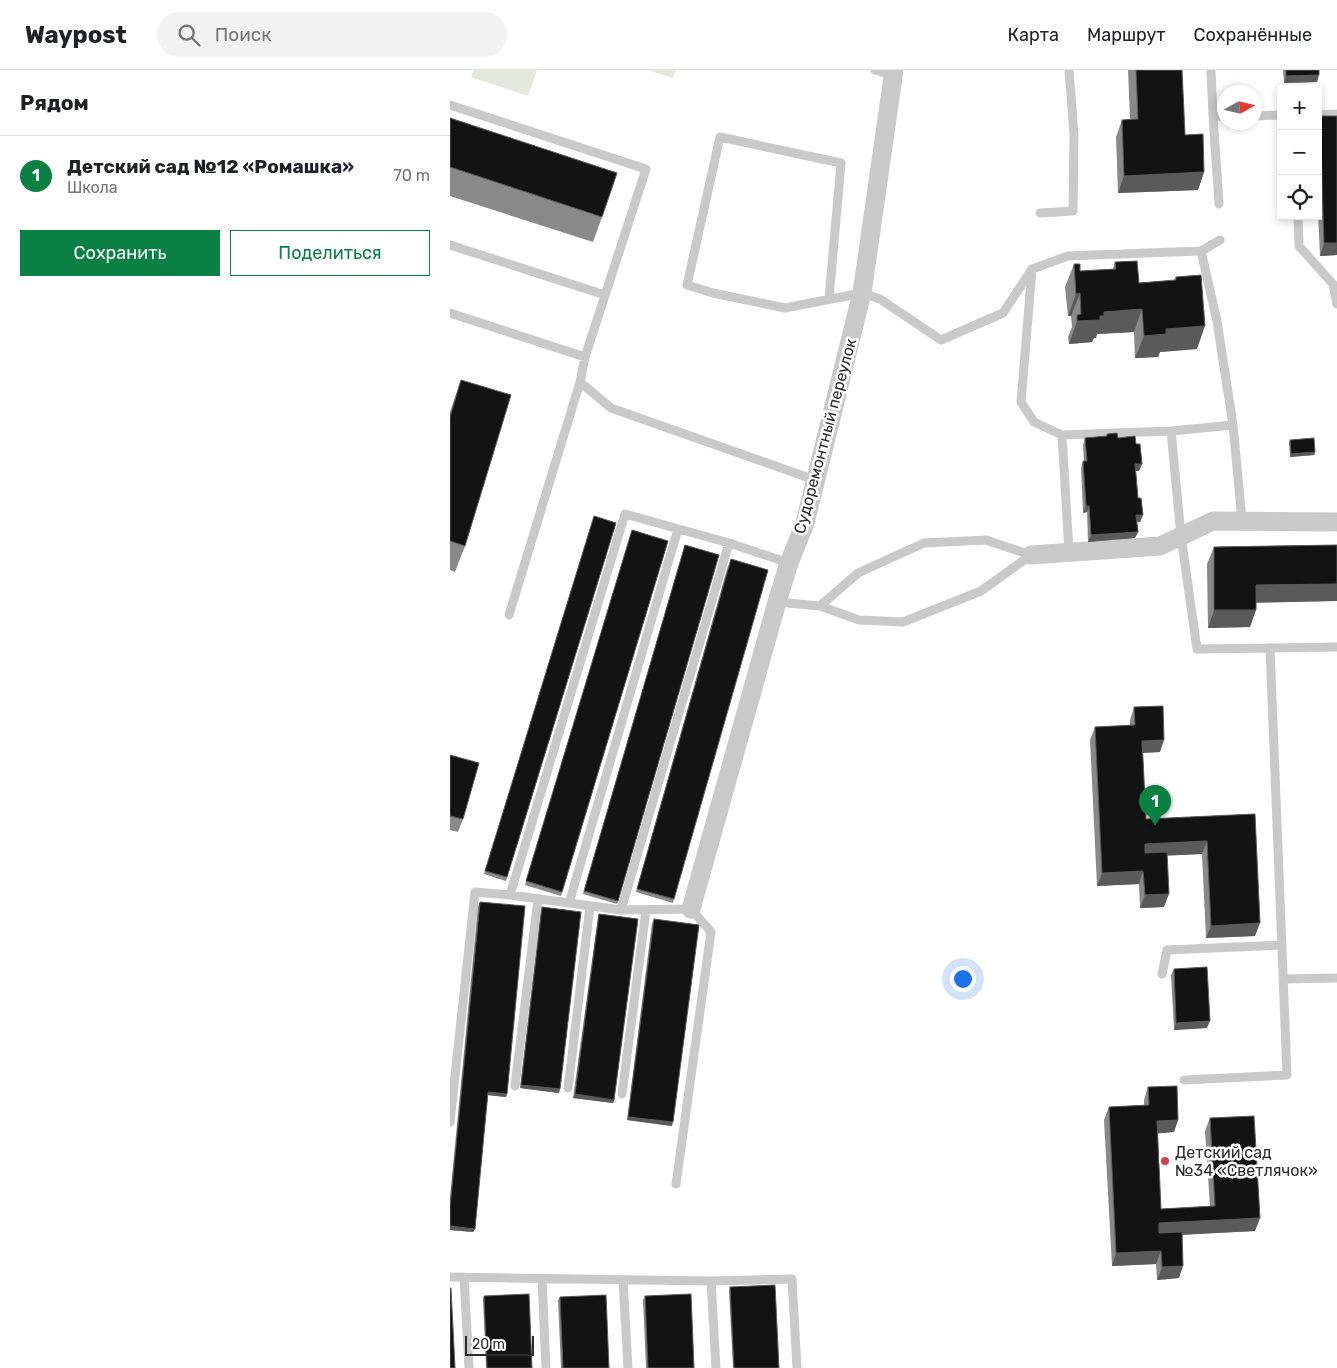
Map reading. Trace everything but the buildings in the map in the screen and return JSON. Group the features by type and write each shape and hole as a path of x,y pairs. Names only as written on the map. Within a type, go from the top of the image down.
{"street":[{"name":"Судоремонтный переулок","path":"691,910 777,602 804,523 862,293 887,72"},
{"path":"1031,555 1160,546 1212,521 1337,522"}],"lane":[{"path":"1040,212 1073,212 1074,134 1069,70"},
{"path":"1211,70 1219,204"},
{"path":"450,106 646,169 585,357 580,382 509,615"},
{"path":"1322,115 1337,114"},
{"path":"1262,116 1277,115"},
{"path":"829,299 841,163 720,137 687,284 713,293 785,308 862,293 880,299 942,340 1003,313 1032,269 1068,256 1201,251 1220,240"},
{"path":"1298,220 1300,246 1333,284 1337,304"},
{"path":"450,245 605,295"},
{"path":"1201,251 1217,321 1233,426 1242,520"},
{"path":"1032,269 1021,402 1034,422 1062,434 1171,431 1233,426"},
{"path":"450,313 585,357"},
{"path":"580,382 611,408 815,480"},
{"path":"1171,431 1182,536 1197,648 1337,646"},
{"path":"1062,434 1069,552"},
{"path":"510,895 625,514 729,543 789,563"},
{"path":"569,903 678,529"},
{"path":"820,606 858,573 924,543 986,540 1031,555"},
{"path":"621,910 729,543"},
{"path":"777,602 820,606 860,620 903,622 981,591 1031,555"},
{"path":"1184,1080 1287,1075 1270,648"},
{"path":"450,1122 475,892 621,910 691,910 711,932 676,1184"},
{"path":"515,1086 538,899"},
{"path":"568,1088 590,906"},
{"path":"622,1094 646,910"},
{"path":"1162,974 1167,950 1282,945"},
{"path":"1283,979 1337,978"},
{"path":"450,1277 711,1281 792,1279 797,1368"},
{"path":"464,1277 469,1368"},
{"path":"542,1278 546,1368"},
{"path":"624,1280 628,1368"},
{"path":"711,1281 716,1368"}],"shaded area":[{"path":"474,70 537,70 528,96 471,77"},
{"path":"648,70 676,70 673,78"}],"place":[{"name":"Детский сад №12 «Ромашка»","path":"1155,826"},
{"name":"Детский сад №34 «Светлячок»","path":"1165,1161"}]}
